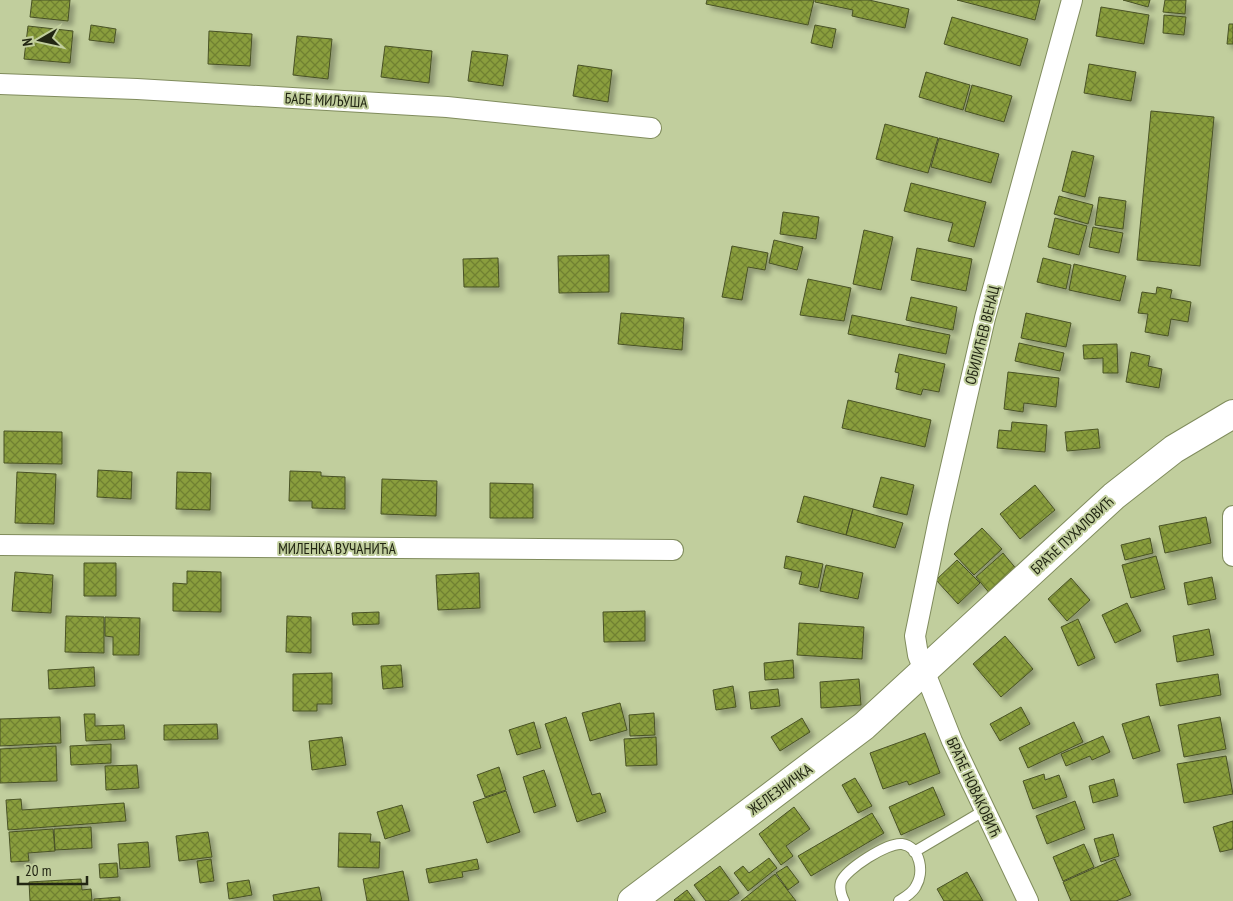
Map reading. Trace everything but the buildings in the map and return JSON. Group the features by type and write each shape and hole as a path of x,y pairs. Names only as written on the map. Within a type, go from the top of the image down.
{"main road":[{"name":"БРАЋЕ ПУХАЛОВИЋ","path":"924,673 1114,496 1174,449 1233,414"},
{"name":"ЖЕЛЕЗНИЧКА","path":"632,901 833,750 924,673"}],"street":[{"name":"ОБИЛИЋЕВ ВЕНАЦ","path":"924,673 918,655 915,636 938,519 985,318 1072,0"},
{"name":"БАБЕ МИЉУША","path":"0,84 128,88 448,107 651,128"},
{"path":"1233,516 1233,556"},
{"name":"МИЛЕНКА ВУЧАНИЋА","path":"0,545 673,550"},
{"name":"БРАЋЕ НОВАКОВИЋ","path":"924,673 952,741 1028,901"}],"lane":[{"path":"914,852 985,810"},
{"path":"844,901 840,888 844,877 892,844 905,844 914,852 920,864 920,877 911,892 899,901"}]}
